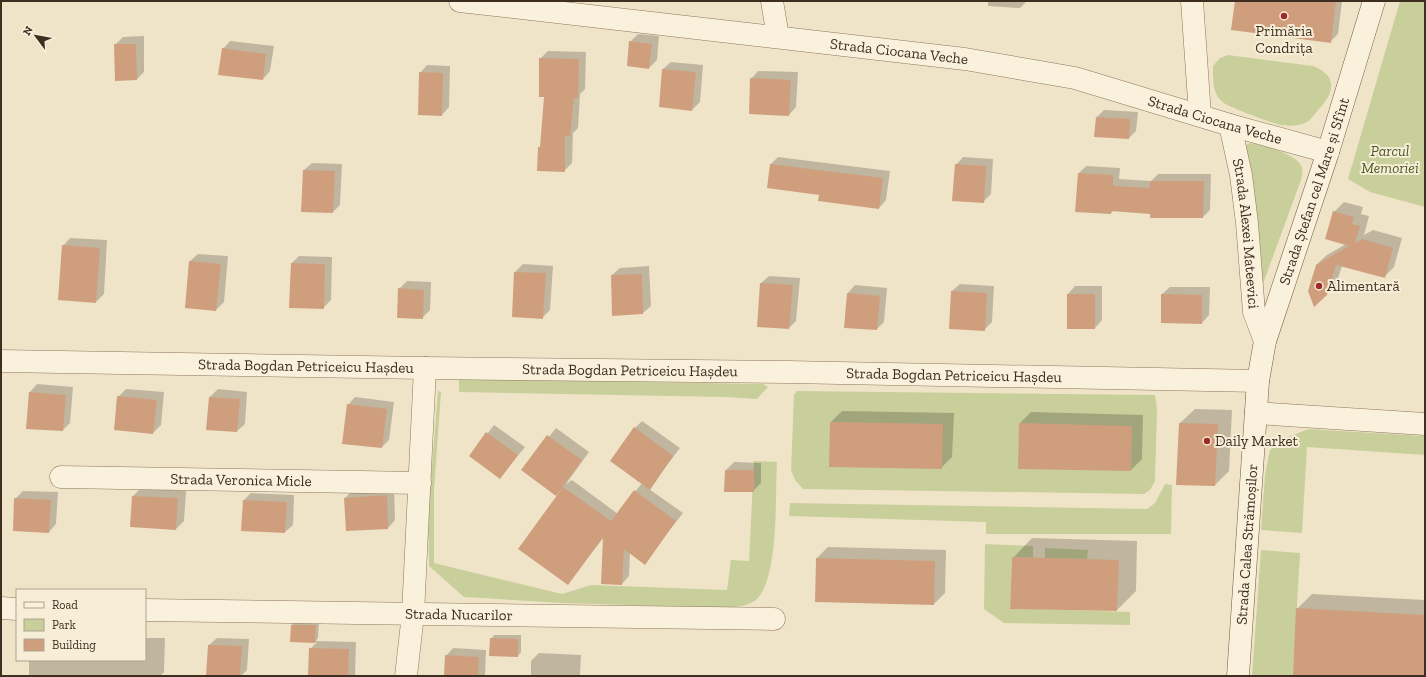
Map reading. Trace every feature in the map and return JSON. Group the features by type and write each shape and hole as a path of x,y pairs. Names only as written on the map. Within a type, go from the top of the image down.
{"street":[{"name":"Strada Ciocana Veche","path":"460,1 965,59 1075,78 1230,125 1328,152"},
{"path":"772,1 778,37"},
{"path":"1192,1 1200,115"},
{"name":"Strada Ștefan cel Mare și Sfînt","path":"1258,381 1265,342 1328,152 1374,1"},
{"name":"Strada Alexei Mateevici","path":"1230,125 1241,175 1247,223 1254,312 1265,342"},
{"name":"Strada Bogdan Petriceicu Hașdeu","path":"1,361 788,372 1258,381"},
{"path":"406,676 413,614 425,368"},
{"name":"Strada Calea Strămoșilor","path":"1238,676 1258,381"},
{"path":"1256,413 1425,424"},
{"name":"Strada Veronica Micle","path":"61,477 420,483"},
{"path":"1,608 16,609"},
{"name":"Strada Nucarilor","path":"146,610 774,619"}],"green space":[{"name":"Parcul Memoriei","path":"1400,1 1425,1 1425,207 1370,192 1348,179"},
{"path":"1228,55 1313,66 1321,70 1330,80 1331,86 1328,98 1307,122 1300,125 1277,124 1228,105 1220,100 1215,91 1213,66 1220,58"},
{"path":"1250,143 1288,154 1299,163 1302,168 1301,180 1260,292 1245,145"},
{"path":"459,379 763,384 768,387 757,399 725,397 459,392"},
{"path":"438,391 441,392 434,490 434,563 562,594 591,585 727,590 731,560 749,561 754,461 777,462 775,533 770,571 765,587 755,601 739,607 726,608 562,603 464,597 429,566 428,515"},
{"path":"797,391 1155,395 1157,409 1155,481 1150,490 1144,494 803,489 795,480 791,470 794,395"},
{"path":"1308,429 1425,436 1425,455 1307,447 1302,533 1261,530 1265,475 1270,450 1288,437"},
{"path":"1165,484 1172,485 1171,534 986,534 986,522 789,516 790,503 1147,509 1155,503"},
{"path":"985,544 1033,546 1033,558 1012,557 1010,608 1130,612 1130,625 1004,623 984,609"},
{"path":"1045,548 1088,550 1087,559 1045,558"},
{"path":"1261,550 1300,553 1293,676 1252,676"}],"building":[{"name":"Primăria Condrița","path":"1235,1 1336,1 1331,43 1231,30"},
{"path":"629,41 652,44 649,69 627,66"},
{"path":"114,44 136,44 137,80 115,81"},
{"path":"222,48 266,54 263,80 218,75"},
{"path":"539,58 579,59 578,98 574,98 570,136 565,136 565,172 537,171 538,147 540,147 544,97 539,97"},
{"path":"662,69 696,72 692,111 659,107"},
{"path":"419,72 443,73 442,116 418,115"},
{"path":"750,78 791,80 789,116 749,114"},
{"path":"1096,117 1130,119 1129,139 1094,137"},
{"path":"770,164 883,178 879,209 818,201 819,195 767,188"},
{"path":"955,164 986,166 984,203 952,201"},
{"path":"303,170 335,171 333,213 301,212"},
{"path":"1078,173 1113,175 1113,186 1150,188 1150,181 1204,181 1203,218 1150,218 1150,214 1111,211 1111,214 1075,212"},
{"path":"1333,211 1354,217 1352,224 1360,226 1355,243 1362,239 1393,248 1385,278 1336,265 1327,295 1314,307 1308,291 1316,265 1349,246 1325,239"},
{"path":"62,245 100,248 96,303 58,300"},
{"path":"189,261 221,264 216,311 185,308"},
{"path":"291,263 325,264 324,309 289,308"},
{"path":"514,272 546,273 543,319 512,317"},
{"path":"642,274 643,314 612,316 611,275"},
{"path":"760,283 793,285 789,329 757,327"},
{"path":"398,288 424,290 423,319 397,318"},
{"path":"951,291 987,293 985,331 949,329"},
{"path":"847,293 880,296 877,330 844,328"},
{"path":"1067,294 1095,294 1095,329 1067,329"},
{"path":"1161,294 1202,295 1202,324 1161,323"},
{"path":"29,392 66,395 63,431 26,429"},
{"path":"117,396 157,400 153,434 114,430"},
{"path":"209,397 240,399 237,432 206,430"},
{"path":"347,404 387,409 382,448 342,444"},
{"path":"830,422 943,424 942,469 829,467"},
{"path":"1019,423 1132,426 1131,471 1018,469"},
{"path":"1179,423 1218,424 1215,486 1176,485"},
{"path":"634,427 673,456 650,490 610,461"},
{"path":"486,432 518,455 500,479 469,456"},
{"path":"547,435 582,460 556,496 521,470"},
{"path":"725,470 754,470 754,492 724,492"},
{"path":"563,487 611,521 634,490 676,521 645,565 624,549 622,585 601,584 603,537 568,585 518,549"},
{"path":"387,495 388,529 346,531 344,498"},
{"path":"132,496 178,498 176,530 130,527"},
{"path":"14,498 51,500 49,533 13,531"},
{"path":"243,500 287,502 285,533 241,531"},
{"path":"1012,557 1119,560 1117,611 1010,609"},
{"path":"816,558 935,561 934,605 815,602"},
{"path":"1296,608 1425,615 1425,676 1293,675"},
{"path":"291,625 316,625 315,643 290,642"},
{"path":"490,638 518,639 518,657 489,656"},
{"path":"208,645 242,646 240,676 206,676"},
{"path":"309,648 349,649 348,676 308,676"},
{"path":"445,655 479,657 478,676 444,676"}],"place":[{"name":"Primăria Condrița","path":"1284,16"},
{"name":"Alimentară","path":"1319,286"},
{"name":"Daily Market","path":"1207,441"}]}
